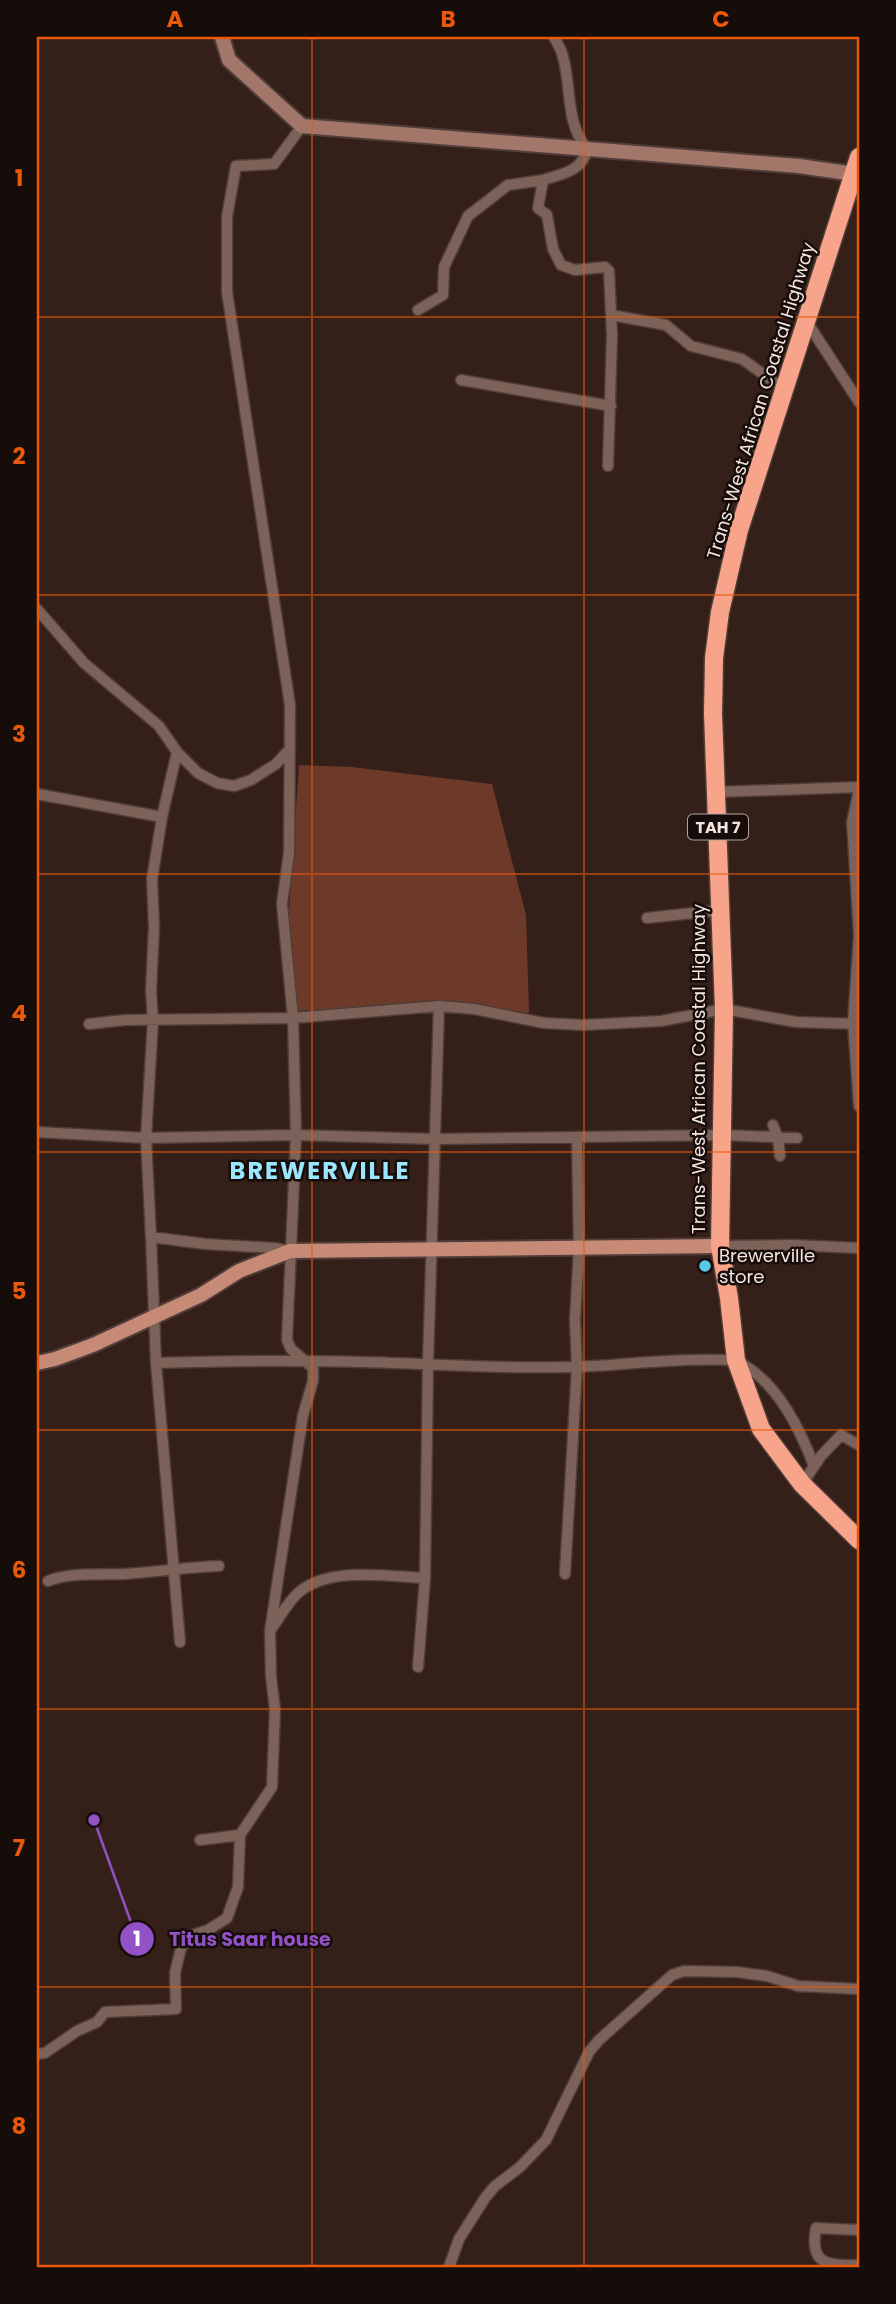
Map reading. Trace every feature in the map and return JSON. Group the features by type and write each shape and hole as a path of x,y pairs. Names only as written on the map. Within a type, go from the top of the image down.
{"highway":[{"name":"Trans-West African Coastal Highway","path":"858,169 739,530 720,612 714,658 713,715 724,1009 720,1246 736,1360 761,1429 803,1484 859,1540"}],"main road":[{"path":"37,1363 93,1345 154,1318 201,1295 239,1271 290,1251 720,1246"}],"street":[{"path":"222,37 229,60 302,126 858,169"},
{"path":"554,37 563,57 570,113 580,141 587,149"},
{"path":"37,2054 46,2053 77,2031 97,2022 105,2012 176,2009 175,1973 181,1948 190,1936 208,1930 227,1918 239,1887 240,1835 272,1787 275,1709 270,1631 303,1415 313,1381 313,1368 291,1349 287,1340 296,1135 293,1018 282,904 289,853 290,705 227,292 226,244 227,217 236,166 274,164 302,126"},
{"path":"418,310 443,295 444,267 468,216 508,186 543,180 578,168 585,159 587,149"},
{"path":"543,180 538,208 547,215 553,249 561,265 575,270 605,267 609,271 611,405 608,466"},
{"path":"611,315 666,325 691,346 742,359 784,389"},
{"path":"807,322 859,402"},
{"path":"461,380 611,405"},
{"path":"37,609 84,663 159,726 177,752 198,773 217,783 234,786 251,780 276,764 290,749"},
{"path":"177,752 162,817 152,879 153,1020 146,1138 156,1363 180,1642"},
{"path":"717,792 859,788 852,822 859,935 856,1023 859,1106"},
{"path":"37,794 162,817"},
{"path":"647,918 721,910"},
{"path":"418,1667 425,1578 428,1364 439,1006"},
{"path":"89,1024 124,1020 293,1018 439,1006 474,1009 544,1023 583,1025 661,1021 724,1009 796,1021 856,1023"},
{"path":"774,1125 780,1156"},
{"path":"37,1132 146,1138 296,1135 435,1139 723,1135 797,1138"},
{"path":"565,1574 578,1367 575,1320 579,1248 577,1137"},
{"path":"150,1237 290,1251"},
{"path":"720,1246 859,1248"},
{"path":"156,1363 306,1360 578,1367 662,1361 736,1360 761,1377 781,1402 805,1442 814,1466"},
{"path":"803,1484 814,1466 841,1435 859,1445"},
{"path":"48,1581 77,1575 219,1566"},
{"path":"270,1631 298,1594 314,1583 336,1576 425,1578"},
{"path":"200,1840 240,1835"},
{"path":"449,2267 459,2239 485,2198 546,2140 589,2052 672,1975 684,1971 737,1972 767,1976 798,1986 859,1989"},
{"path":"859,2230 816,2228 813,2244 825,2266 859,2265"}],"shaded area":[{"path":"299,765 352,767 492,784 526,915 529,1013 454,1002 297,1011 289,911"}],"place":[{"name":"Brewerville store","path":"705,1266"},
{"name":"Titus Saar house","path":"94,1820"}],"district":[{"name":"BREWERVILLE","path":"320,1171"}]}
